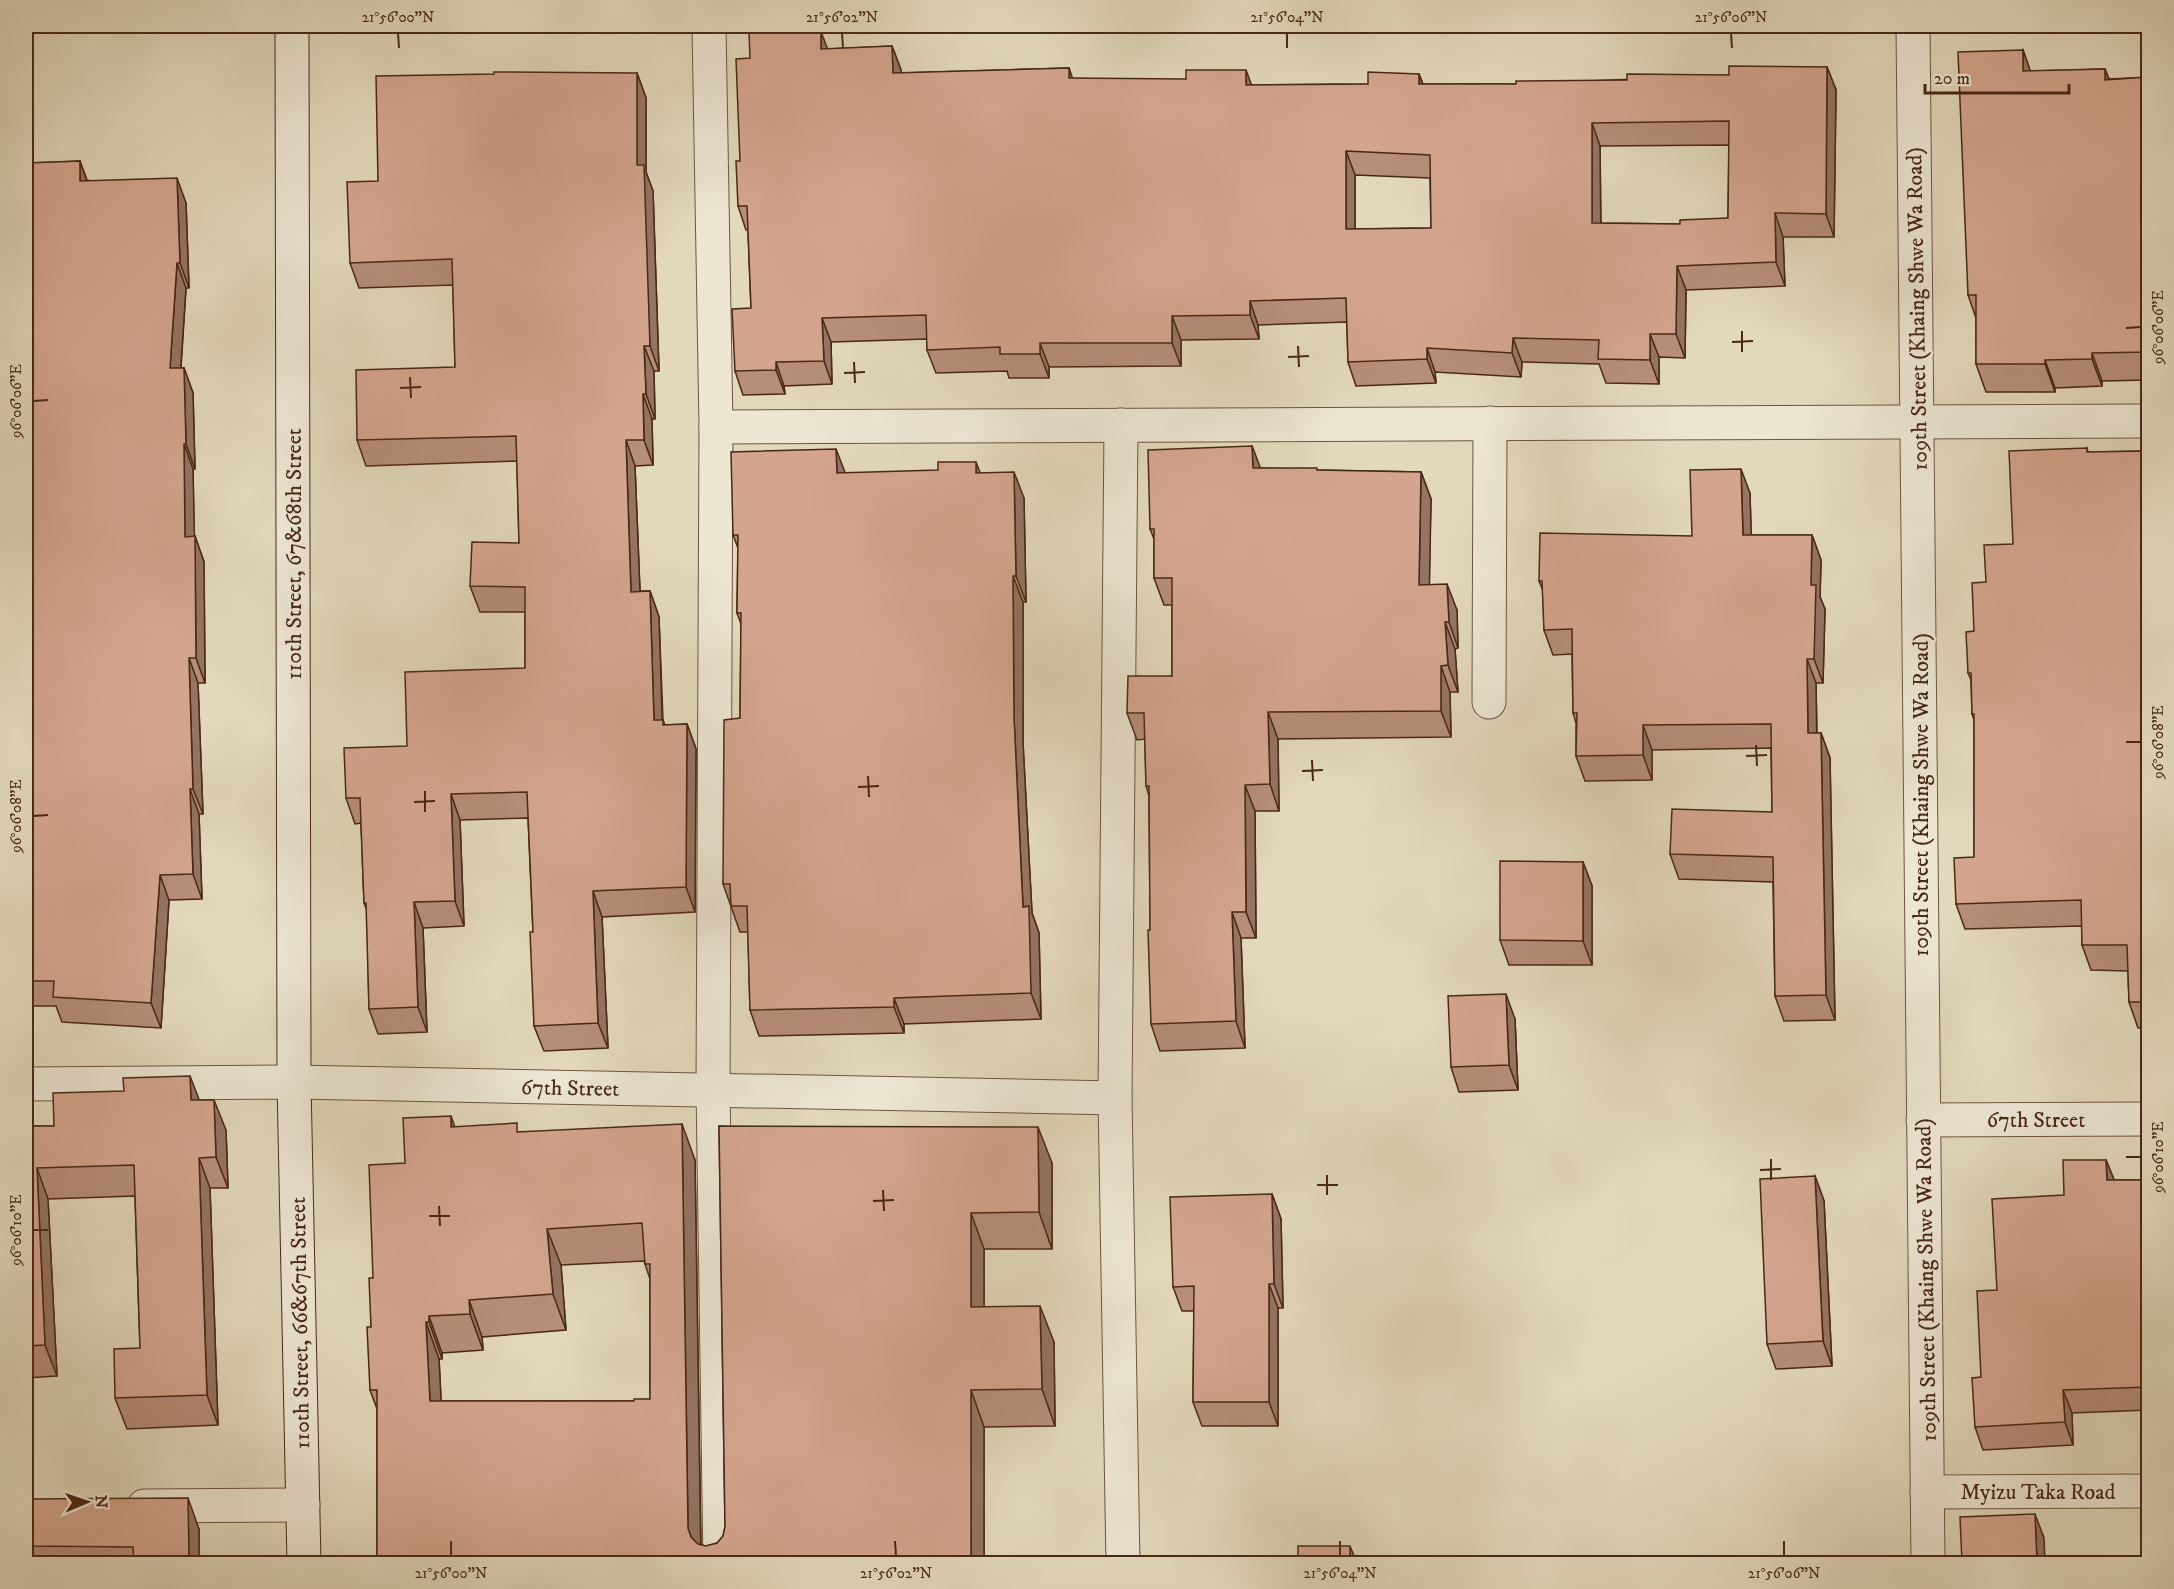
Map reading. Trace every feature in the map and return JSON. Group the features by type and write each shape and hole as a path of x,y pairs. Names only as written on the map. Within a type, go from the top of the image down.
{"street":[{"name":"110th Street, 67&68th Street","path":"292,26 294,1082"},
{"path":"709,26 716,427 713,1089 720,1563"},
{"name":"109th Street (Khaing Shwe Wa Road)","path":"1913,26 1928,1563"},
{"path":"716,427 2148,421"},
{"path":"1489,702 1490,423"},
{"path":"1121,425 1115,1098 1123,1563"},
{"name":"67th Street","path":"26,1084 294,1082 1115,1098"},
{"name":"110th Street, 66&67th Street","path":"294,1082 304,1563"},
{"name":"67th Street","path":"1923,1120 2148,1119"},
{"name":"Myizu Taka Road","path":"1927,1492 2148,1491"},
{"path":"118,1506 303,1505"}],"building":[{"path":"749,32 821,32 821,49 892,46 893,73 1069,68 1069,78 1186,79 1186,70 1246,70 1246,85 1368,84 1368,72 1419,74 1419,84 1516,84 1516,81 1627,80 1627,74 1729,75 1729,66 1827,67 1826,214 1775,213 1776,262 1677,266 1676,334 1650,334 1650,360 1598,359 1599,340 1513,338 1512,353 1427,348 1427,359 1348,362 1346,298 1250,301 1250,315 1172,316 1172,343 1040,343 1040,354 1000,354 1000,347 927,350 926,315 822,318 824,361 776,362 776,370 735,371 732,309 751,308 747,206 738,206 736,161 740,161 736,59 750,58","holes":["1729,121 1728,218 1680,220 1680,224 1592,223 1592,123","1346,151 1430,155 1431,228 1346,229"]},
{"path":"2023,50 2023,71 2105,69 2105,80 2148,77 2148,352 2092,353 2092,359 2045,360 2045,364 1976,364 1976,295 1968,295 1958,52"},
{"path":"494,72 637,73 637,165 644,165 650,346 644,346 646,394 643,394 644,440 626,440 631,592 650,591 654,720 663,720 663,725 687,724 686,887 593,891 598,1023 534,1026 530,932 533,932 527,792 451,794 455,901 414,902 418,1007 369,1009 360,798 346,798 344,748 407,746 405,672 525,668 525,587 470,586 472,542 519,543 516,436 357,440 356,370 455,367 452,259 350,263 347,182 378,181 376,76 494,74"},
{"path":"80,161 80,181 177,178 180,263 177,263 170,368 184,368 185,537 195,536 196,658 189,658 193,874 160,875 151,1003 53,997 54,981 26,981 26,163"},
{"path":"1252,446 1253,468 1421,472 1419,585 1447,584 1449,622 1445,622 1448,665 1441,666 1441,711 1268,712 1270,784 1245,785 1246,912 1232,912 1236,1021 1151,1024 1148,930 1150,930 1149,786 1146,786 1144,713 1127,713 1128,676 1172,676 1172,578 1154,578 1154,529 1150,529 1148,450"},
{"path":"2087,448 2087,452 2148,451 2148,1002 2129,1002 2127,945 2082,945 2081,900 1956,904 1954,858 1974,857 1974,714 1972,714 1971,673 1968,673 1966,632 1974,631 1972,583 1986,582 1984,545 2013,544 2009,451"},
{"path":"836,449 837,473 938,470 938,462 976,462 976,473 1014,472 1016,576 1013,576 1014,717 1023,907 1029,906 1031,993 894,998 894,1007 750,1010 747,906 731,906 730,884 723,884 724,720 740,718 741,613 737,613 738,535 733,535 731,452"},
{"path":"1741,469 1743,535 1812,535 1811,585 1816,585 1814,659 1807,659 1808,733 1821,733 1826,995 1775,996 1773,857 1670,854 1672,809 1772,812 1771,724 1643,725 1643,755 1576,756 1577,713 1573,713 1572,629 1544,630 1542,581 1539,581 1540,533 1692,536 1690,470"},
{"path":"1500,861 1583,862 1583,941 1500,940"},
{"path":"1506,994 1509,1065 1451,1067 1448,996"},
{"path":"190,1076 191,1100 214,1100 216,1157 199,1158 207,1395 115,1398 114,1349 140,1348 134,1165 37,1168 45,1345 26,1346 26,1126 54,1126 53,1093 124,1091 123,1078"},
{"path":"451,1116 451,1127 517,1123 517,1132 682,1124 688,1528 691,1537 698,1544 706,1546 717,1543 723,1536 725,1527 719,1126 1038,1127 1039,1212 971,1213 971,1307 1040,1306 1042,1389 971,1390 971,1563 377,1563 377,1390 370,1390 367,1327 371,1327 369,1278 373,1278 369,1165 405,1163 403,1118","holes":["642,1223 645,1264 650,1264 650,1399 634,1399 634,1401 430,1401 426,1322 429,1322 429,1316 470,1314 469,1300 553,1294 547,1229"]},
{"path":"2063,1160 2106,1160 2107,1180 2148,1180 2148,1387 2063,1390 2065,1422 1975,1427 1972,1378 1981,1377 1977,1291 1997,1290 1992,1199 2064,1195"},
{"path":"1815,1176 1823,1341 1767,1344 1760,1179"},
{"path":"1272,1194 1274,1284 1269,1284 1269,1402 1193,1402 1194,1286 1173,1287 1170,1197"},
{"path":"188,1498 189,1560 193,1560 193,1563 134,1563 133,1547 26,1546 26,1499"},
{"path":"2035,1514 2037,1563 1962,1563 1960,1517"},
{"path":"1298,1546 1350,1546 1350,1563 1298,1563"},
{"path":"2148,1560 2148,1563 2045,1563"}]}
